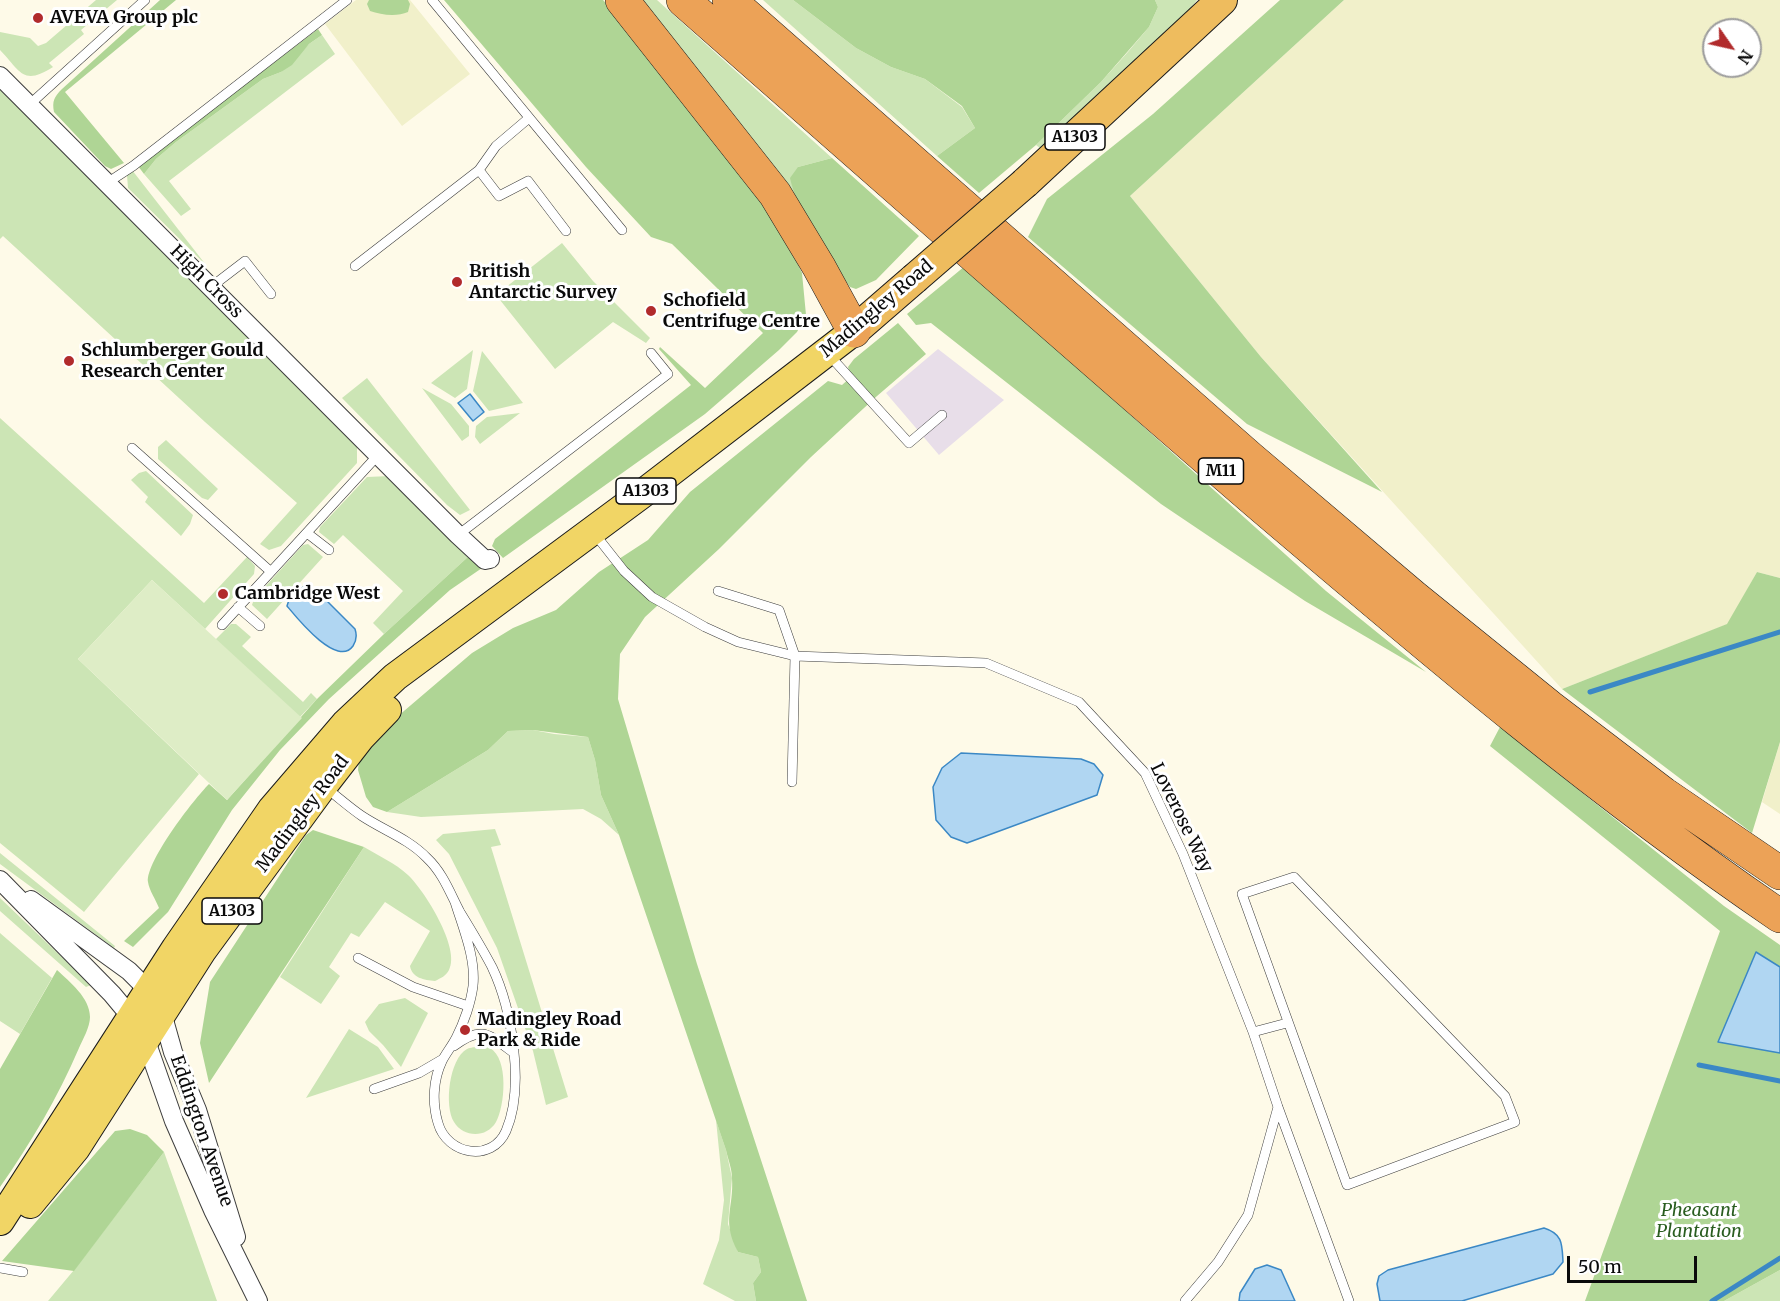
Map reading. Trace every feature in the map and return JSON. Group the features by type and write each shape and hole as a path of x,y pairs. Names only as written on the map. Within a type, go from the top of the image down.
{"highway":[{"path":"622,0 775,194 854,331"},
{"name":"M11","path":"682,0 1068,340 1451,668 1657,829 1780,916"},
{"name":"M11","path":"729,0 1250,458 1414,597 1550,707 1664,794 1780,873"},
{"name":"Madingley Road","path":"854,331 1025,183 1222,0"}],"main road":[{"name":"Madingley Road","path":"0,1221 139,1029 156,1002 176,948 269,813 313,779 345,724 395,677 651,487 854,331"},
{"name":"Madingley Road","path":"0,1235 26,1209 76,1148 139,1029"}],"street":[{"name":"High Cross","path":"0,76 458,535 485,560 490,559"},
{"path":"0,879 129,971 156,1002"},
{"path":"0,879 112,994 139,1029"},
{"name":"Eddington Avenue","path":"156,1002 173,1052 197,1110 246,1273"},
{"name":"Eddington Avenue","path":"139,1029 174,1121 213,1210 258,1301"}],"lane":[{"path":"28,105 145,0"},
{"path":"107,183 133,166 347,0"},
{"path":"432,0 622,230"},
{"path":"355,266 479,170 496,146 529,118"},
{"path":"479,170 499,196 528,181 566,231"},
{"path":"211,286 245,261 271,294"},
{"path":"827,352 909,443 942,415"},
{"path":"458,535 668,374 651,353"},
{"path":"132,448 270,571"},
{"path":"222,625 379,454"},
{"name":"Loverose Way","path":"592,530 624,571 652,597 705,627 738,642 795,656 986,663 1079,702 1145,773 1183,854 1253,1032 1349,1301"},
{"path":"307,533 329,550"},
{"path":"718,591 779,610 795,656 792,782"},
{"path":"238,607 260,626"},
{"path":"313,779 363,817 414,846 428,858 445,880 492,968 504,999 514,1053 516,1087 507,1130 501,1141 489,1149 477,1151 460,1149 446,1140 438,1125 434,1105 434,1087 442,1061 457,1037 473,985 471,955 455,902"},
{"path":"1294,877 1505,1096 1515,1122 1347,1185 1287,1023 1242,894 1294,877"},
{"path":"358,958 413,987 468,1006"},
{"path":"1253,1032 1287,1023"},
{"path":"374,1089 419,1073 442,1061 453,1047 476,1033 486,1034 514,1053"},
{"path":"1185,1301 1218,1262 1248,1215 1278,1107"},
{"path":"0,1268 23,1272"}],"shaded area":[{"path":"938,349 1004,400 939,455 886,393"}],"green space":[{"path":"96,0 117,0 81,30 84,34 49,63 53,67 43,73 29,76 23,74 0,50 0,32 30,38 38,46 46,43"},
{"path":"160,0 176,0 65,92 124,163 111,169 105,166 54,112 54,99 62,89"},
{"path":"356,0 410,0 470,74 402,126 325,24"},
{"path":"369,0 408,0 410,4 408,12 394,15 370,11 367,4"},
{"path":"444,0 603,0 632,32 774,215 802,273 806,315 797,332 779,350 705,414 503,558 492,546 495,539 691,385 659,349 660,347 705,388 763,333 672,244 651,237 586,167"},
{"path":"637,0 657,0 832,158 798,167 810,225"},
{"path":"763,0 793,0 856,48 891,67 925,79 962,107 975,128 937,156"},
{"path":"793,0 1155,0 1158,7 1149,27 1101,82 1036,145 979,193 937,156 975,128 962,106 925,79 891,67 856,48"},
{"path":"1155,0 1197,0 1117,78 1046,153 1036,145 1101,82 1149,27 1158,7"},
{"path":"1280,0 1344,0 1130,196 1261,357 1382,492 1247,424 1028,237 1047,199 1153,114"},
{"path":"1344,0 1780,0 1780,578 1757,572 1728,624 1562,689 1261,357 1130,196"},
{"path":"318,29 322,35 309,44 292,65 263,79 176,142 156,159 144,174 138,166"},
{"path":"322,35 335,54 169,181 191,209 181,216 144,174 156,159 176,142 263,79 281,72 309,44"},
{"path":"0,84 357,445 357,463 281,546 269,550 260,544 297,503 205,422 3,236 0,239"},
{"path":"832,158 919,236 876,280 856,289 850,287 815,234 799,205 790,178 798,167"},
{"path":"132,170 206,265 128,188 127,175"},
{"path":"562,243 593,281 650,338 646,343 613,322 555,369 496,295"},
{"path":"965,266 1326,591 1426,672 1305,601 1161,504 931,323 916,325 907,314"},
{"path":"898,323 926,354 811,457 719,549 645,617 620,654 618,699 697,964 807,1301 756,1301 753,1283 761,1272 758,1257 738,1252 733,1241 729,1223 732,1175 726,1150 619,835 601,795 595,760 588,737 533,730 508,731 488,750 387,812 373,807 366,797 358,770 359,760 377,734 472,653 513,628 556,610 599,572 648,540 690,492 828,381 842,385 851,377 848,367 854,359"},
{"path":"473,350 467,389 455,398 431,383"},
{"path":"482,351 523,403 489,411 473,391"},
{"path":"367,378 470,510 460,515 447,505 342,398"},
{"path":"422,388 451,404 469,426 469,436 462,441"},
{"path":"520,413 480,444 475,437 476,426 487,417"},
{"path":"0,418 204,603 247,557 255,566 254,574 205,629 152,580 78,659 199,774 84,912 0,843"},
{"path":"166,440 218,489 208,500 202,498 158,459 158,447"},
{"path":"146,471 193,515 190,524 181,536 145,502 148,497 131,480 139,473"},
{"path":"390,476 470,555 384,634 373,623 403,591 343,535 334,544 319,532 320,527 367,477"},
{"path":"308,544 323,557 267,619 252,605 254,599 303,545"},
{"path":"470,555 482,568 450,590 329,699 280,750 232,810 168,912 133,947 124,941 159,908 148,882 149,872 172,831 209,784 227,800 317,699"},
{"path":"1757,572 1780,578 1780,742 1752,833 1562,689 1727,624"},
{"path":"152,580 302,718 227,800 78,659"},
{"path":"231,624 236,624 251,637 242,646 303,702 311,693 317,699 299,718 215,640"},
{"name":"Pheasant Plantation","path":"1500,727 1724,906 1780,945 1780,1270 1724,1301 1585,1301 1720,931 1490,746"},
{"path":"533,730 588,737 595,760 601,795 619,835 601,819 583,809 421,817 387,812 488,750 508,731"},
{"path":"1780,742 1780,814 1762,802"},
{"path":"495,829 501,845 491,847 568,1097 546,1105 533,1051 497,948 449,854 436,840 443,834"},
{"path":"313,830 364,847 209,1083 200,1043 210,982 306,835"},
{"path":"364,847 403,871 423,893 446,934 451,960 449,970 435,981 423,979 413,973 410,966 430,931 385,902 359,937 351,933 329,967 340,976 321,1004 280,977"},
{"path":"0,853 115,946 114,948 0,864"},
{"path":"0,898 91,985 86,987 0,911"},
{"path":"0,933 52,978 20,1034 0,1021"},
{"path":"57,970 87,1003 89,1025 53,1102 0,1187 0,1069"},
{"path":"405,998 428,1013 401,1067 369,1031 365,1022 379,1004"},
{"path":"349,1029 378,1047 394,1069 306,1098"},
{"path":"488,1047 496,1054 503,1072 504,1083 502,1105 496,1122 486,1131 475,1134 463,1131 454,1122 449,1105 449,1095 452,1072 456,1062 467,1049"},
{"path":"716,1120 732,1178 728,1224 738,1252 758,1257 761,1272 753,1283 756,1301 735,1301 703,1284 719,1240 724,1200"},
{"path":"130,1129 147,1135 164,1152 74,1271 2,1261 115,1131"},
{"path":"164,1152 217,1301 48,1301 74,1270"},
{"path":"1780,1270 1780,1301 1724,1301"}],"water":[{"path":"470,394 484,412 473,421 458,403"},
{"path":"307,586 316,590 355,629 355,642 346,651 337,651 318,639 287,606 294,593"},
{"path":"961,753 1081,759 1094,764 1103,775 1097,795 967,843 951,837 936,820 933,787 942,768"},
{"path":"1756,952 1780,967 1780,1053 1718,1042"},
{"path":"1544,1228 1555,1233 1562,1245 1563,1262 1553,1274 1462,1301 1380,1301 1377,1284 1379,1276 1388,1270"},
{"path":"1267,1265 1281,1270 1295,1301 1239,1301 1240,1293 1255,1269"}],"waterway":[{"path":"1590,692 1780,632"},
{"path":"1699,1065 1780,1081"},
{"path":"1712,1301 1780,1258"}],"place":[{"name":"AVEVA Group plc","path":"38,18"},
{"name":"British Antarctic Survey","path":"457,282"},
{"name":"Schofield Centrifuge Centre","path":"651,311"},
{"name":"Schlumberger Gould Research Center","path":"69,361"},
{"name":"Cambridge West","path":"223,594"},
{"name":"Madingley Road Park & Ride","path":"465,1030"}]}
